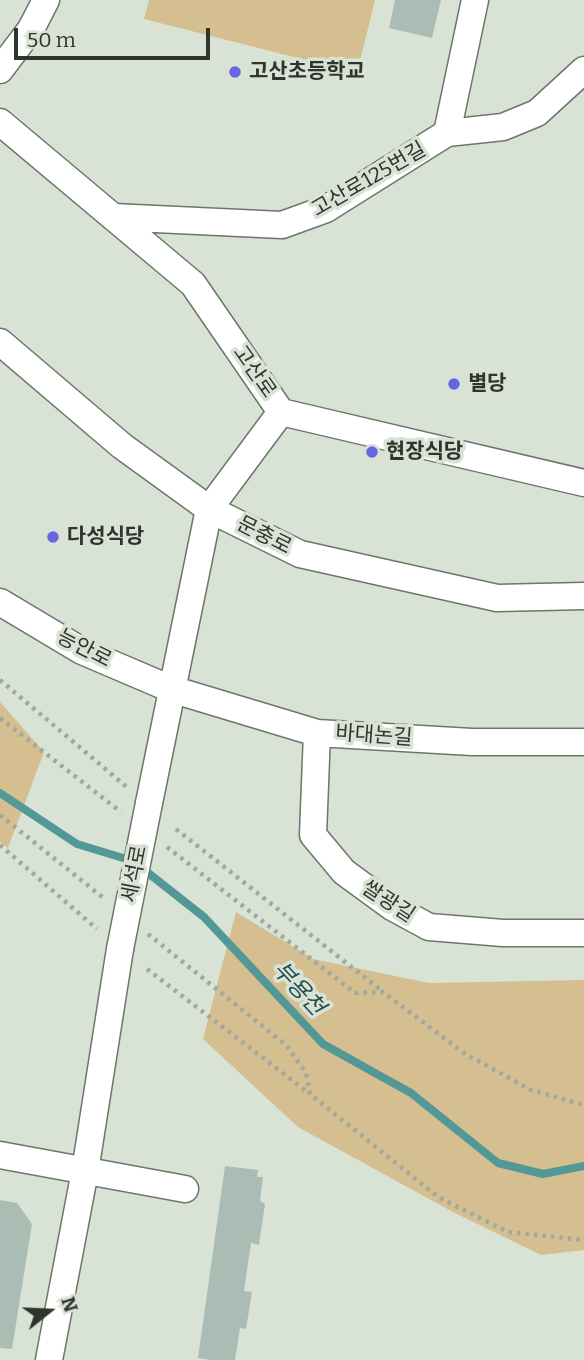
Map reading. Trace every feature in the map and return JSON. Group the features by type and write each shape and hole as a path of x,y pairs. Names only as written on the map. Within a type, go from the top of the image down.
{"street":[{"path":"0,70 31,29 46,0"},
{"name":"고산로125번길","path":"113,217 282,225 326,209 447,133 475,0"},
{"path":"447,133 503,127 537,113 584,71"},
{"name":"고산로","path":"0,122 193,284 281,412 584,484"},
{"name":"문충로","path":"0,342 122,446 209,509 300,554 497,598 584,596"},
{"name":"세석로","path":"49,1360 85,1171 112,942 137,805 171,689 209,509 281,412"},
{"name":"능안로","path":"0,602 82,651 171,689"},
{"name":"바대논길","path":"171,689 317,733 472,742 584,742"},
{"name":"쌀광길","path":"317,733 313,835 344,873 392,907 429,927 503,933 584,933"},
{"path":"0,1154 185,1189"}],"path":[{"path":"0,680 137,805"},
{"path":"0,718 137,805"},
{"path":"0,815 117,909"},
{"path":"176,829 464,1053 531,1090 584,1105"},
{"path":"0,845 112,942"},
{"path":"165,846 355,993 383,992"},
{"path":"138,926 286,1045 306,1073 310,1094"},
{"path":"147,968 438,1197 508,1232 584,1240"}],"shaded area":[{"path":"149,0 375,0 357,73 144,19"},
{"path":"0,702 44,752 8,848 0,842"},
{"path":"236,912 313,959 429,983 584,980 584,1250 541,1255 451,1211 298,1127 203,1039"}],"building":[{"path":"395,0 441,0 432,38 389,28"},
{"path":"225,1166 258,1170 257,1177 263,1177 260,1201 265,1204 259,1245 251,1243 244,1291 252,1292 246,1329 240,1328 235,1360 210,1360 198,1358"},
{"path":"0,1200 17,1203 32,1224 12,1349 0,1348"}],"waterway":[{"name":"부용천","path":"0,793 77,844 133,861 204,917 323,1044 411,1093 498,1163 543,1174 584,1166"}],"place":[{"name":"고산초등학교","path":"235,72"},
{"name":"별당","path":"454,384"},
{"name":"현장식당","path":"372,452"},
{"name":"다성식당","path":"53,537"}]}
